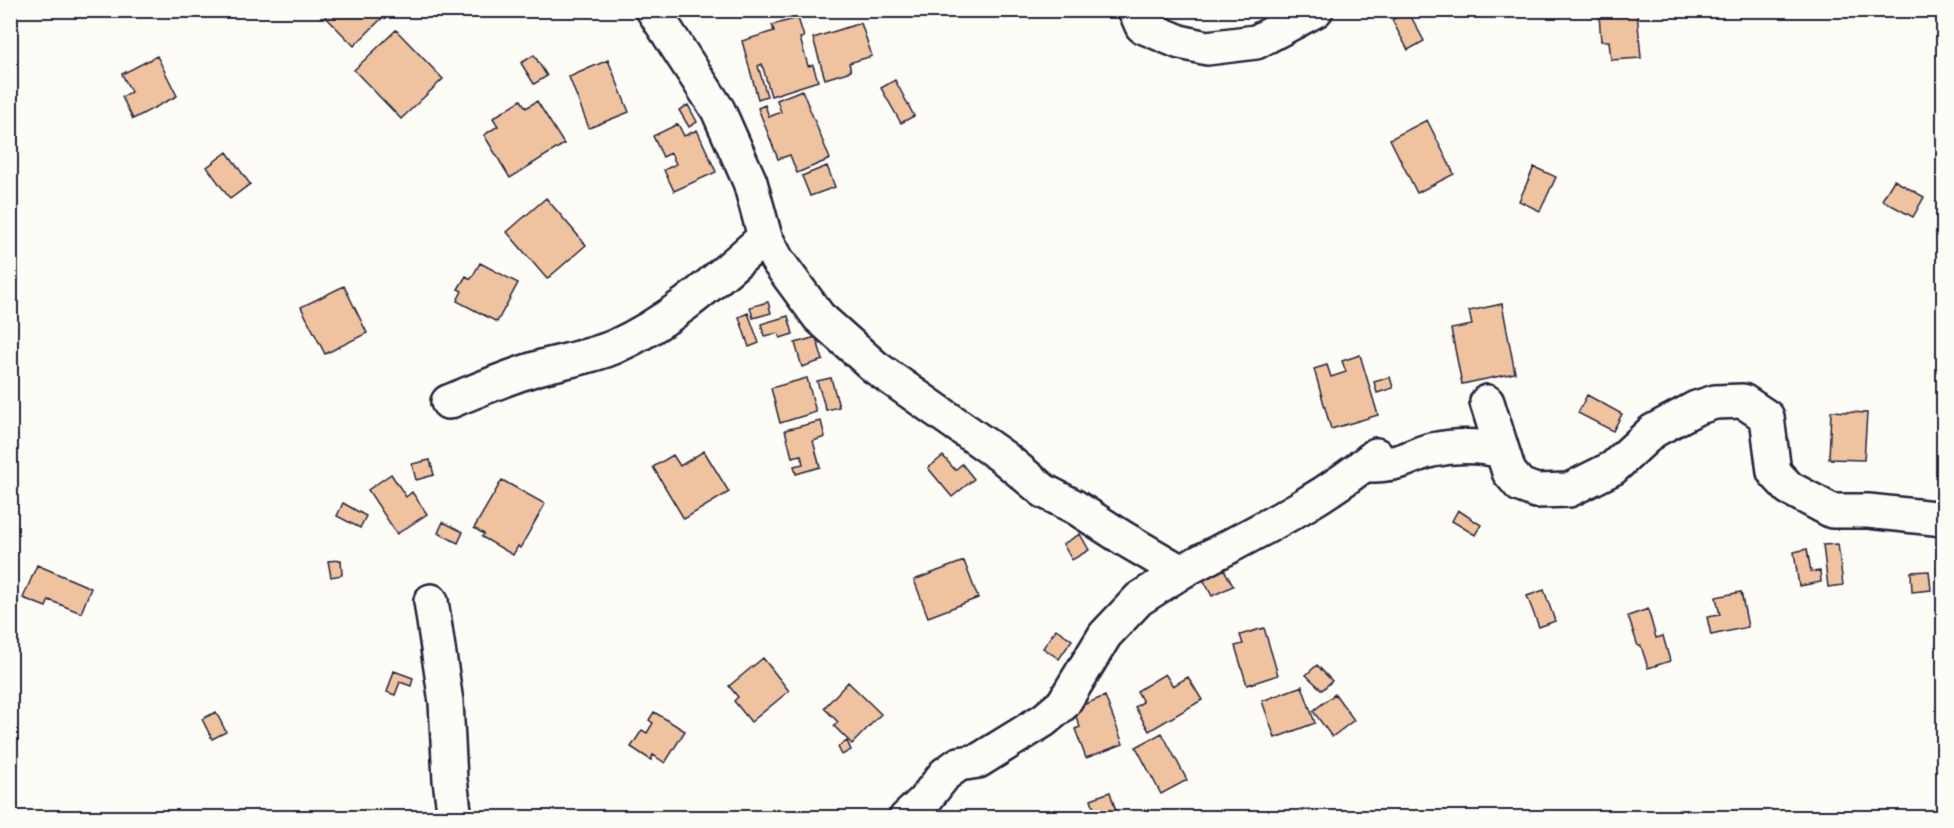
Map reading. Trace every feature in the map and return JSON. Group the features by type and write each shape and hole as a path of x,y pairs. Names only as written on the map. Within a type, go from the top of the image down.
{"street":[{"path":"653,10 718,110 750,182 765,237 777,260 819,317 875,367 1003,457 1044,491 1075,507 1181,572"},
{"path":"1135,10 1142,26 1180,42 1207,48 1256,42 1316,10"},
{"path":"448,402 513,376 612,348 640,334 703,291 765,237"},
{"path":"1487,402 1509,472 1520,485 1536,491 1569,490 1613,468 1653,431 1696,408 1715,402 1743,401 1767,417 1774,472 1789,488 1832,511 1868,511 1944,519"},
{"path":"906,818 924,801 945,774 959,764 978,761 1044,720 1063,704 1106,635 1139,598 1181,572 1296,510 1370,460 1385,464 1430,450 1471,445 1502,451"},
{"path":"431,601 446,702 450,780 455,818"}],"building":[{"path":"319,10 390,10 354,46"},
{"path":"1408,11 1424,41 1408,50 1392,20"},
{"path":"1637,12 1641,58 1611,60 1609,41 1601,41 1599,15"},
{"path":"798,18 804,37 800,38 808,66 813,65 818,81 771,96 762,64 758,66 767,96 758,99 742,41 774,31 772,25"},
{"path":"861,23 872,56 849,63 851,71 825,79 813,38"},
{"path":"396,30 443,79 401,119 354,70"},
{"path":"534,55 547,76 534,84 521,63"},
{"path":"157,56 177,96 133,119 122,97 131,92 122,74"},
{"path":"608,60 629,112 589,128 569,77"},
{"path":"895,80 914,116 901,123 881,88"},
{"path":"802,90 830,159 797,173 790,155 778,159 758,108 765,105 769,117 781,112 777,100"},
{"path":"521,100 526,108 537,101 564,144 510,178 484,135 498,126 493,118"},
{"path":"688,105 697,122 689,127 679,110"},
{"path":"1427,120 1454,174 1417,193 1390,139"},
{"path":"678,124 684,136 697,130 716,172 674,191 664,170 676,164 671,153 663,157 653,136"},
{"path":"227,152 250,184 230,199 207,167"},
{"path":"827,166 835,187 810,196 802,176"},
{"path":"1534,167 1556,177 1540,211 1519,201"},
{"path":"1894,180 1924,197 1913,217 1882,200"},
{"path":"546,198 586,245 547,279 507,232"},
{"path":"480,263 518,283 497,322 457,301 462,291 458,289 466,276 471,279"},
{"path":"344,286 367,333 325,354 301,307"},
{"path":"768,302 771,313 753,318 750,307"},
{"path":"1502,304 1515,373 1462,384 1451,329 1472,325 1469,311"},
{"path":"748,313 759,343 749,347 739,317"},
{"path":"788,316 793,334 780,338 778,333 764,336 761,324"},
{"path":"816,337 823,360 802,367 795,343"},
{"path":"1360,355 1378,415 1331,429 1314,369 1327,365 1331,377 1346,372 1342,361"},
{"path":"1390,377 1393,388 1377,393 1374,382"},
{"path":"807,378 816,412 780,423 771,388"},
{"path":"831,378 839,407 826,410 817,381"},
{"path":"1587,395 1622,414 1613,431 1578,413"},
{"path":"1831,411 1867,413 1864,460 1829,459"},
{"path":"821,421 825,437 813,441 820,467 796,474 794,466 803,464 801,455 792,457 785,430"},
{"path":"704,451 729,492 684,519 653,467 673,455 680,466"},
{"path":"943,456 955,470 962,464 974,479 952,497 928,468"},
{"path":"430,460 434,475 416,480 412,464"},
{"path":"391,474 406,497 412,492 427,514 397,534 368,490"},
{"path":"502,480 545,504 520,548 518,546 513,555 482,537 484,534 474,528"},
{"path":"343,503 366,516 360,528 337,516"},
{"path":"1458,510 1481,525 1475,535 1452,521"},
{"path":"443,522 463,532 458,543 438,533"},
{"path":"1080,534 1089,550 1072,560 1063,544"},
{"path":"1838,544 1843,585 1828,587 1823,545"},
{"path":"1807,549 1811,572 1820,571 1821,582 1799,586 1794,552"},
{"path":"341,560 342,575 331,577 328,561"},
{"path":"964,561 978,598 928,617 914,580"},
{"path":"37,565 91,588 81,613 49,600 46,607 23,598"},
{"path":"1222,566 1233,586 1212,596 1202,577"},
{"path":"1929,571 1931,590 1912,592 1911,572"},
{"path":"1544,590 1555,621 1539,627 1527,596"},
{"path":"1741,592 1748,627 1711,635 1707,617 1720,615 1716,597"},
{"path":"1648,609 1656,638 1663,636 1670,661 1648,668 1628,616"},
{"path":"1264,628 1278,675 1247,685 1235,646 1243,644 1240,635"},
{"path":"1056,629 1072,640 1059,659 1043,648"},
{"path":"763,658 789,691 751,722 734,701 738,697 729,686"},
{"path":"1317,665 1332,681 1322,690 1306,675"},
{"path":"394,671 413,678 411,686 400,682 395,695 387,692"},
{"path":"1165,674 1173,686 1188,677 1202,700 1149,731 1135,707 1143,702 1137,691"},
{"path":"848,682 881,714 852,744 834,726 838,722 824,708"},
{"path":"1302,686 1315,723 1275,738 1262,701"},
{"path":"1335,694 1354,720 1332,737 1313,711"},
{"path":"1105,696 1123,744 1086,758 1075,729 1080,727 1073,709"},
{"path":"216,712 226,732 212,739 202,719"},
{"path":"654,712 685,731 665,763 653,755 651,760 631,747 642,730 647,733 653,723 649,720"},
{"path":"1162,733 1187,780 1161,794 1136,747"},
{"path":"847,741 851,750 842,755 838,747"},
{"path":"1110,792 1118,818 1097,818 1091,799"}]}
